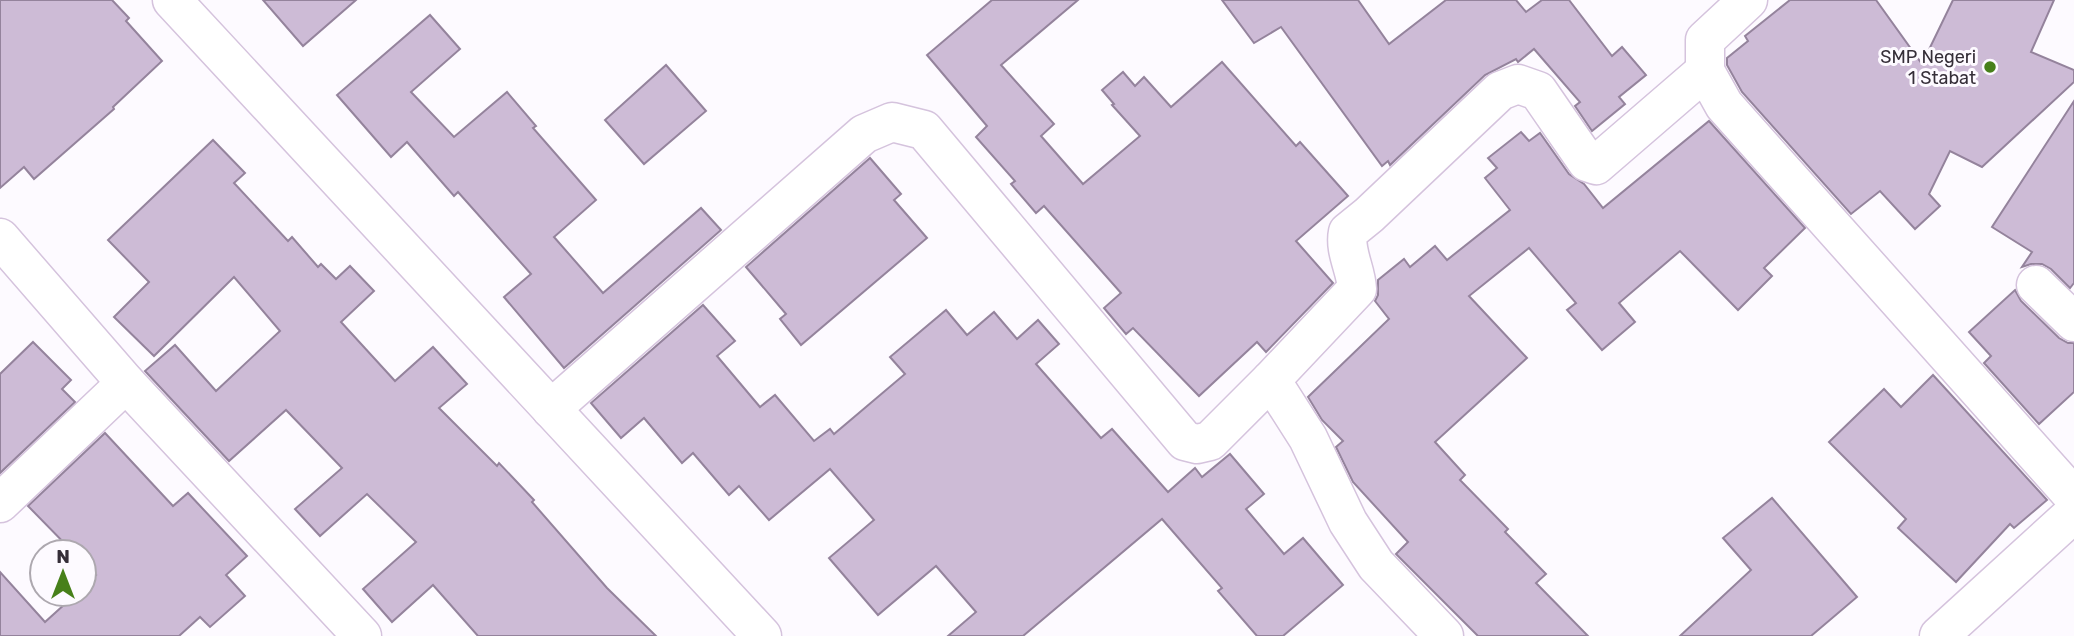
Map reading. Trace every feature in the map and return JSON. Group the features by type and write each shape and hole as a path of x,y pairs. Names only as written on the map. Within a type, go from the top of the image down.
{"street":[{"path":"172,0 762,636"},
{"path":"1748,0 1705,40 1705,71 1724,105 2074,497"},
{"path":"551,409 864,134 892,122 924,131 1185,441 1197,444 1210,441 1357,289 1356,273 1345,244 1348,232 1500,91 1518,84 1538,91 1587,162 1596,165 1705,71"},
{"path":"0,238 126,383 362,636"},
{"path":"2036,285 2074,322"},
{"path":"1271,380 1308,438 1348,522 1376,565 1444,636"},
{"path":"0,503 126,383"},
{"path":"1939,636 2074,513"}],"building":[{"path":"0,0 112,0 129,18 126,21 162,61 113,107 114,109 34,179 24,167 0,188"},
{"path":"263,0 356,0 303,46"},
{"path":"992,0 1078,0 1001,65 1054,124 1041,136 1083,184 1140,136 1102,90 1123,72 1135,86 1144,77 1171,107 1222,62 1296,146 1300,142 1348,196 1296,241 1333,283 1266,352 1257,342 1199,396 1133,328 1126,334 1104,308 1121,293 1044,206 1036,213 1011,184 1015,181 976,137 987,126 927,55"},
{"path":"1222,0 1358,0 1389,44 1446,0 1516,0 1526,12 1542,0 1569,0 1612,56 1622,47 1646,75 1619,97 1625,104 1592,131 1575,106 1580,102 1534,49 1518,62 1516,59 1485,75 1390,165 1388,161 1382,166 1281,27 1254,43"},
{"path":"1790,0 1876,0 1922,64 1953,0 2054,0 2031,52 2074,70 2074,82 1982,167 1950,151 1929,194 1940,206 1915,229 1880,191 1851,214 1742,92 1727,65 1727,58 1748,41 1745,36"},
{"path":"430,15 460,49 411,92 454,137 507,92 536,126 533,128 596,200 554,237 603,293 701,208 721,230 564,368 504,297 531,274 458,192 454,196 407,142 391,157 337,95"},
{"path":"666,65 706,111 644,164 605,120"},
{"path":"2074,101 2074,283 2070,288 2042,264 2022,267 2032,252 1992,227"},
{"path":"1709,121 1805,228 1764,268 1772,276 1738,310 1680,251 1619,303 1635,322 1602,350 1567,310 1576,303 1529,248 1469,296 1527,358 1435,442 1465,475 1460,480 1508,529 1505,532 1546,574 1536,583 1588,636 1478,636 1396,554 1408,542 1353,482 1336,447 1343,441 1322,420 1308,397 1389,319 1375,301 1378,295 1378,280 1404,259 1410,267 1435,246 1447,260 1510,210 1485,178 1497,168 1488,158 1521,132 1529,141 1540,133 1569,174 1584,184 1603,208"},
{"path":"213,140 245,173 234,183 288,241 292,237 318,267 321,264 336,279 350,266 374,291 341,322 395,381 433,347 467,384 439,408 497,466 499,463 534,500 532,502 607,588 656,636 478,636 433,585 392,622 363,589 416,542 367,494 320,536 295,509 342,468 286,410 229,461 145,371 175,345 216,391 280,331 234,277 154,356 114,317 149,282 108,240"},
{"path":"870,158 901,194 894,200 927,238 801,345 780,319 786,314 746,267"},
{"path":"2015,290 2021,301 2059,338 2074,343 2074,392 2039,424 1984,363 1991,356 1969,332"},
{"path":"703,305 735,341 717,356 760,407 775,395 814,441 830,429 834,434 905,374 890,357 946,310 967,335 994,312 1017,339 1038,320 1059,344 1036,364 1101,438 1112,429 1168,492 1195,468 1202,477 1230,454 1264,494 1246,509 1284,554 1303,538 1343,585 1283,636 1257,636 1218,591 1222,588 1162,519 1023,636 948,636 976,612 936,566 878,615 829,558 874,520 830,469 769,520 739,486 729,495 693,453 682,463 644,418 621,438 591,403"},
{"path":"33,342 71,380 62,389 75,402 0,473 0,374"},
{"path":"1933,375 2047,500 2014,528 2010,524 1956,582 1898,528 1906,519 1829,442 1884,389 1901,407"},
{"path":"105,433 173,506 188,493 247,556 226,575 245,596 210,627 200,617 179,636 0,636 0,572 28,603 28,608 32,608 45,622 60,608 98,608 98,538 59,538 28,506"},
{"path":"1772,498 1857,597 1811,636 1680,636 1751,570 1723,538"}],"place":[{"name":"SMP Negeri 1 Stabat","path":"1990,67"}]}
